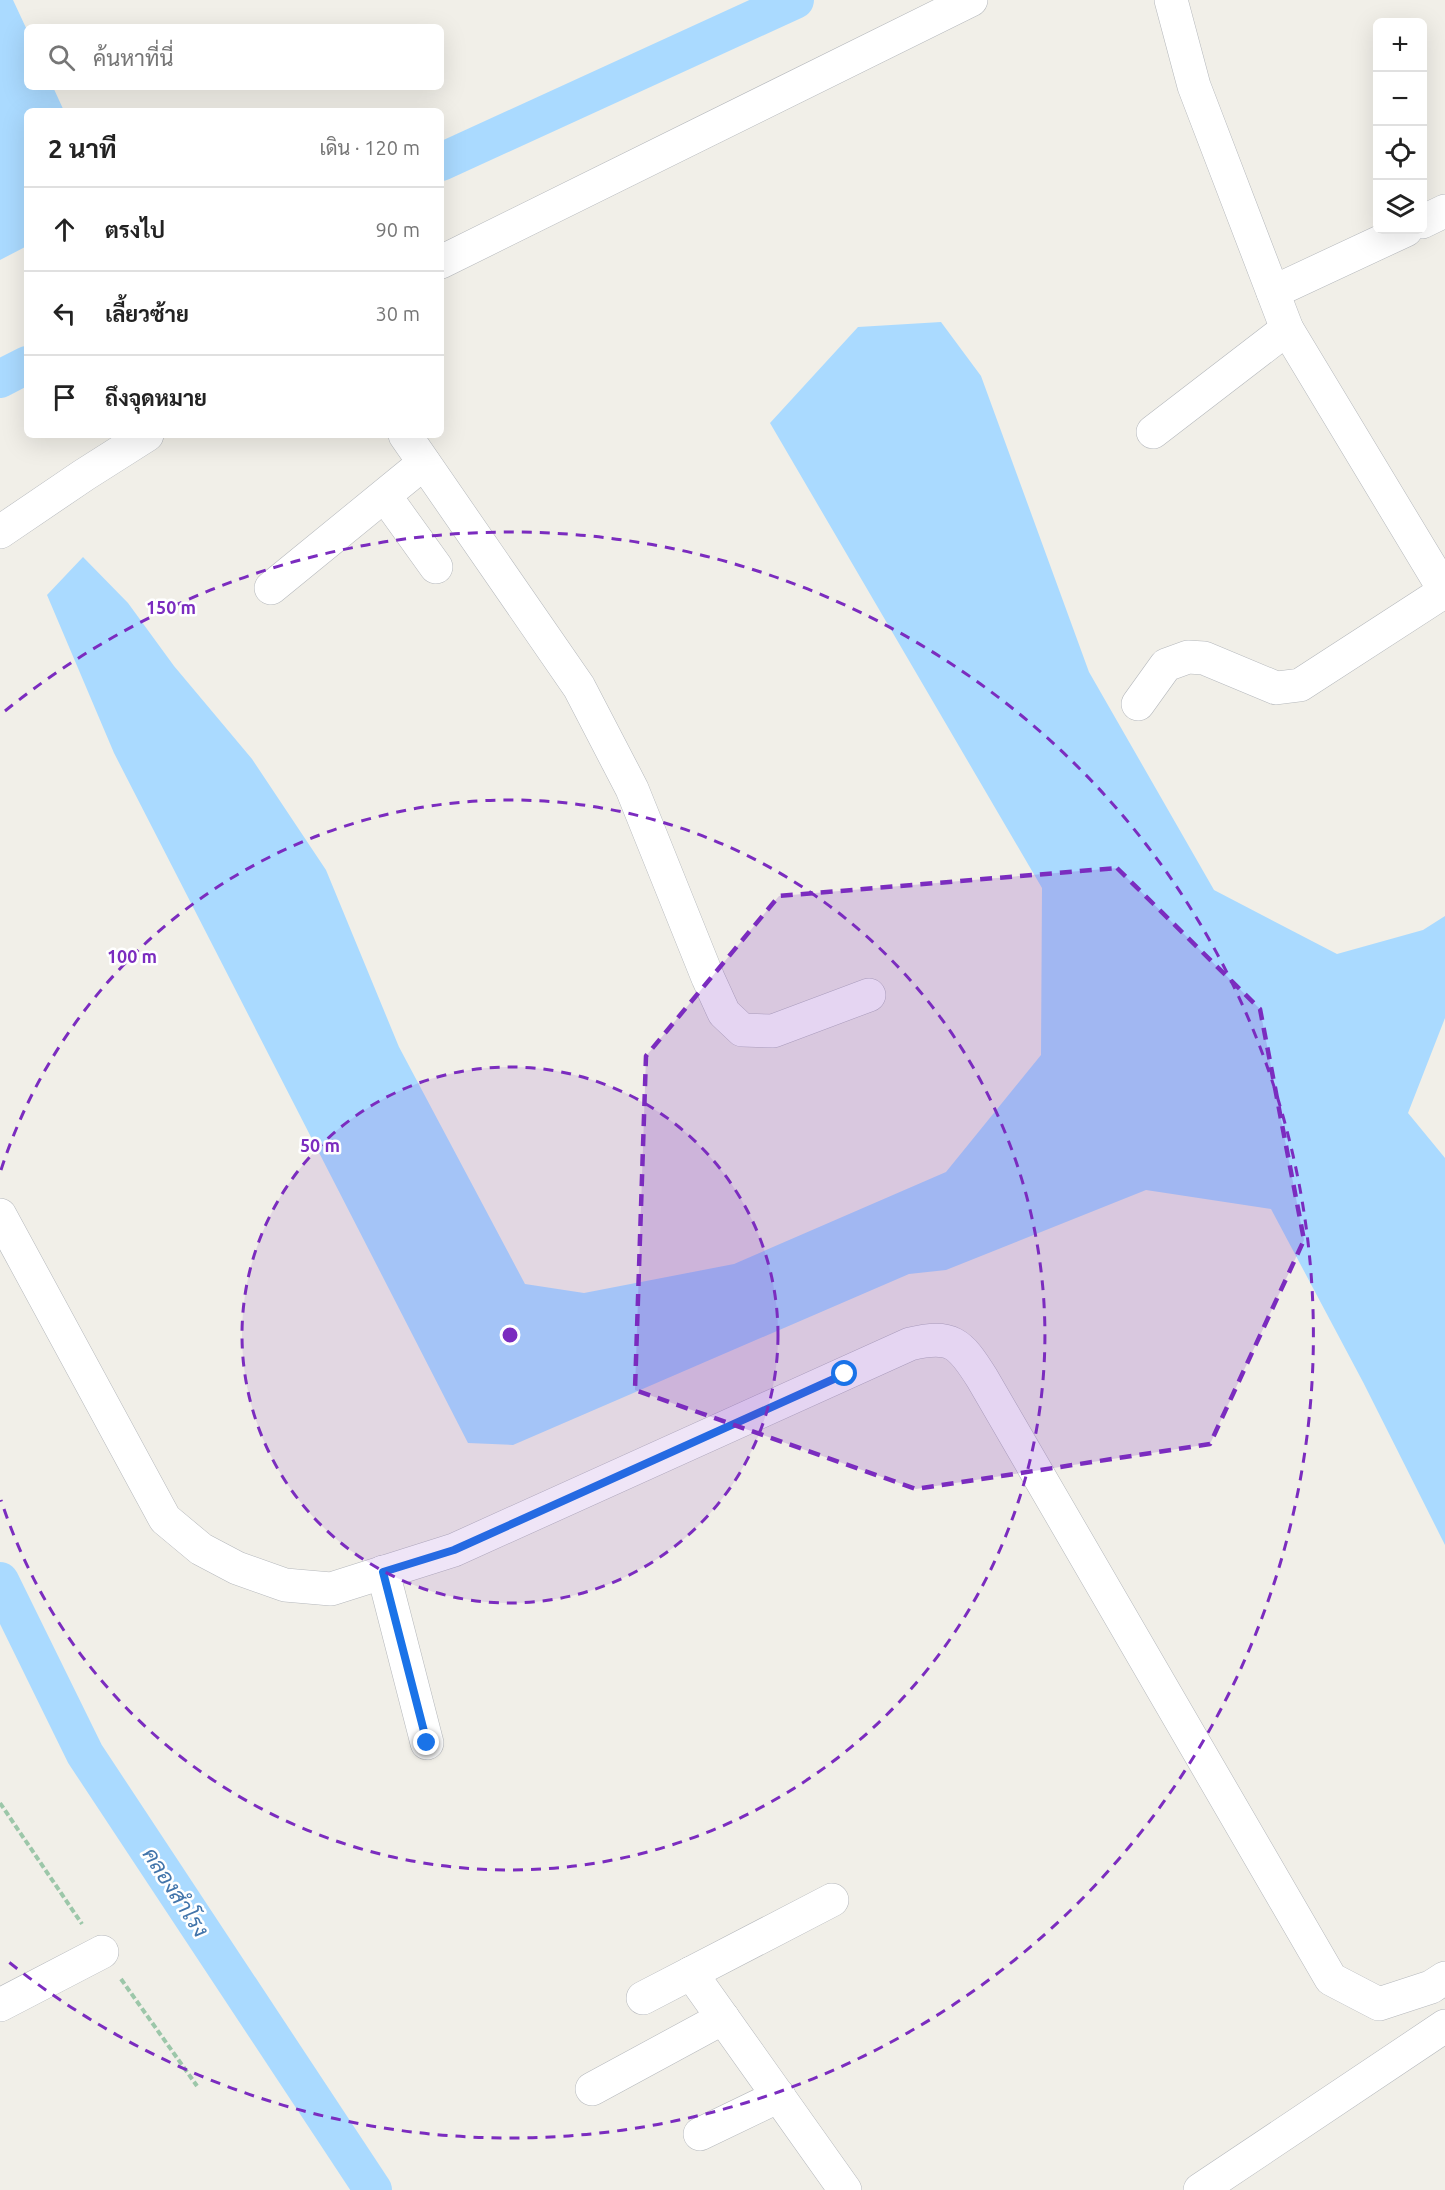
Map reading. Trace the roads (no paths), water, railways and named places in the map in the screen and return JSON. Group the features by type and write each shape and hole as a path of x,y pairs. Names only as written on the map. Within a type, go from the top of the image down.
{"street":[{"path":"444,261 971,0"},
{"path":"1138,704 1166,665 1188,657 1204,658 1276,688 1300,685 1445,591 1287,329 1194,86 1171,0"},
{"path":"1427,220 1445,211"},
{"path":"1273,292 1397,234"},
{"path":"1153,432 1287,329"},
{"path":"0,532 142,438"},
{"path":"407,438 579,687 632,789 708,978 724,1012 742,1030 773,1031 869,995"},
{"path":"271,588 424,464"},
{"path":"384,496 436,567"},
{"path":"0,1215 165,1519 201,1549 237,1568 285,1585 331,1589 454,1550 910,1344 933,1339 954,1344 968,1356 982,1377 1331,1979 1379,2004 1431,1987 1445,1978"},
{"path":"383,1572 427,1743"},
{"path":"643,1998 832,1900"},
{"path":"0,2005 102,1952"},
{"path":"691,1973 845,2190"},
{"path":"592,2089 723,2018"},
{"path":"1200,2190 1445,2026"},
{"path":"700,2134 778,2096"}],"water":[{"path":"0,0 13,0 24,24 24,90 54,90 63,108 24,108 24,248 0,260"},
{"path":"941,322 981,376 1089,672 1214,890 1337,954 1423,930 1445,916 1445,1018 1408,1113 1445,1158 1445,1545 1363,1382 1271,1209 1146,1190 946,1270 909,1274 513,1445 468,1443 114,753 47,595 83,557 128,603 174,666 252,759 326,870 399,1047 525,1284 584,1293 734,1264 946,1172 1041,1055 1042,888 770,423 858,327"}],"waterway":[{"path":"444,161 795,0"},
{"path":"0,379 24,367"},
{"name":"คลองสำโรง","path":"0,1581 85,1754 373,2190"}]}
